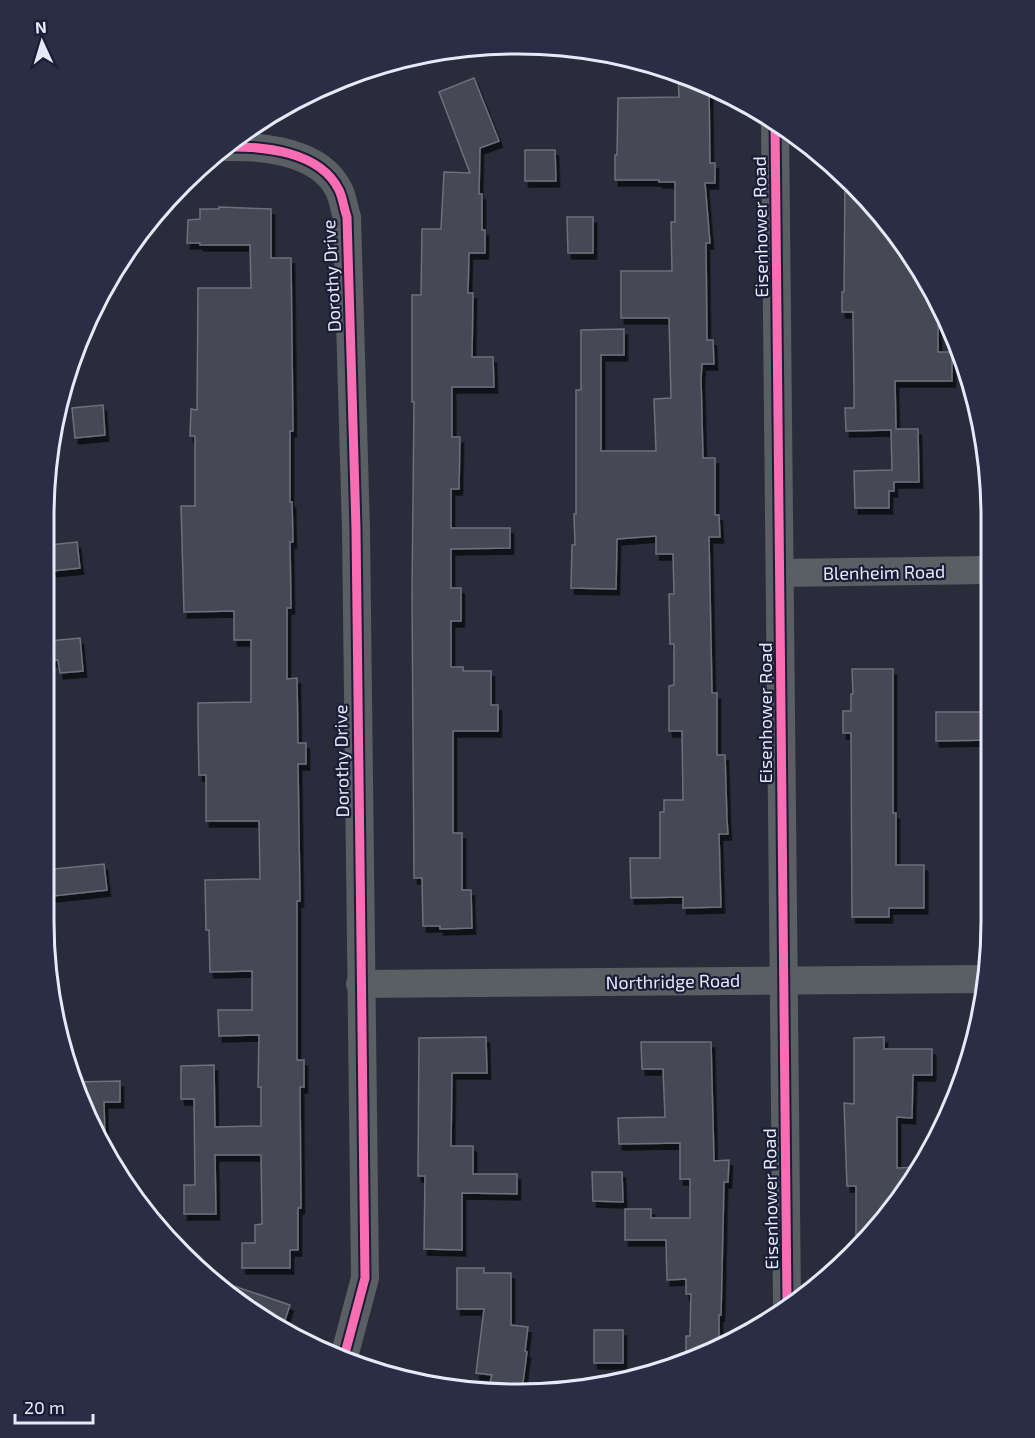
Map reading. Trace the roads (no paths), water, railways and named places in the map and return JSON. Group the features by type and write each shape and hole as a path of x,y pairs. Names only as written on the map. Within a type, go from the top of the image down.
{"street":[{"name":"Eisenhower Road","path":"775,132 788,1297"},
{"name":"Dorothy Drive","path":"239,147 258,147 289,152 323,169 339,190 347,217 355,517 365,1278 346,1351"},
{"name":"Blenheim Road","path":"780,573 981,570"},
{"name":"Northridge Road","path":"360,984 977,979"}]}
